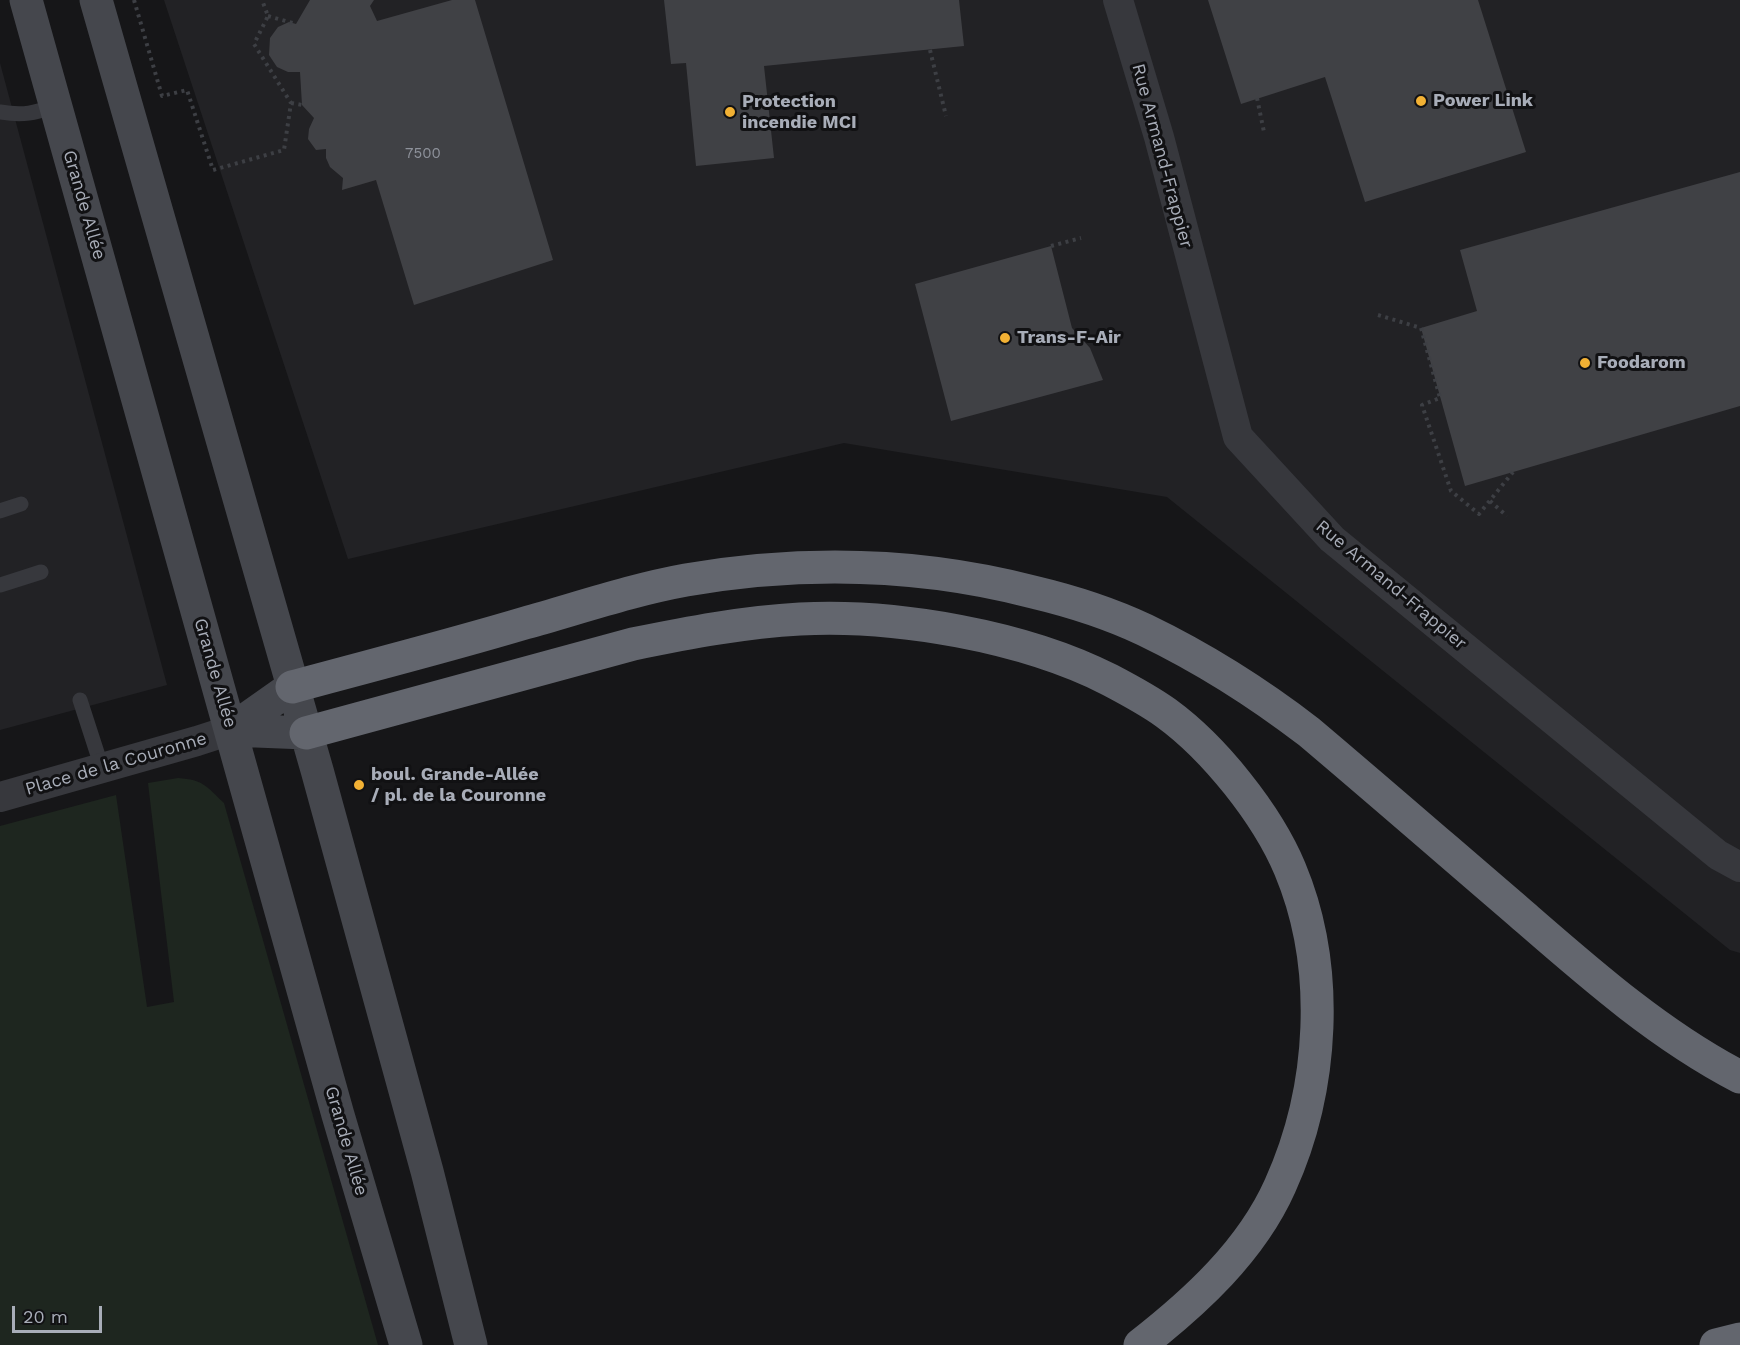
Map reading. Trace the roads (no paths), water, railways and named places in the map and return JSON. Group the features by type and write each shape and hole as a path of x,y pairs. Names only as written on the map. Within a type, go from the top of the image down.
{"highway":[{"path":"292,687 656,586 730,574 818,567 930,571 975,578 1060,598 1142,629 1168,642 1230,676 1276,706 1640,1013 1684,1044 1740,1077"},
{"path":"306,733 633,644 672,636 800,619 840,619 922,626 1002,640 1073,663 1138,695 1167,714 1193,736 1237,784 1277,843 1290,870 1303,908 1316,980 1317,1015 1315,1056 1307,1103 1280,1188 1244,1244 1219,1275 1140,1345"},
{"path":"1716,1345 1740,1339"}],"main road":[{"name":"Grande Allée","path":"26,0 338,1115 406,1345"},
{"path":"96,0 306,733 427,1171 471,1345"},
{"name":"Place de la Couronne","path":"231,730 292,687"},
{"name":"Place de la Couronne","path":"231,730 306,733"}],"street":[{"name":"Rue Armand-Frappier","path":"1118,0 1159,137 1238,437 1332,539 1718,855 1740,867"},
{"name":"Place de la Couronne","path":"0,797 231,730"}],"lane":[{"path":"0,112 21,115 56,106"},
{"path":"0,511 21,504"},
{"path":"0,585 41,572"},
{"path":"80,700 102,768"}],"place":[{"name":"Power Link","path":"1421,101"},
{"name":"Protection incendie MCI","path":"730,112"},
{"name":"Trans-F-Air","path":"1005,338"},
{"name":"Foodarom","path":"1585,363"},
{"name":"boul. Grande-Allée / pl. de la Couronne","path":"359,785"}]}
